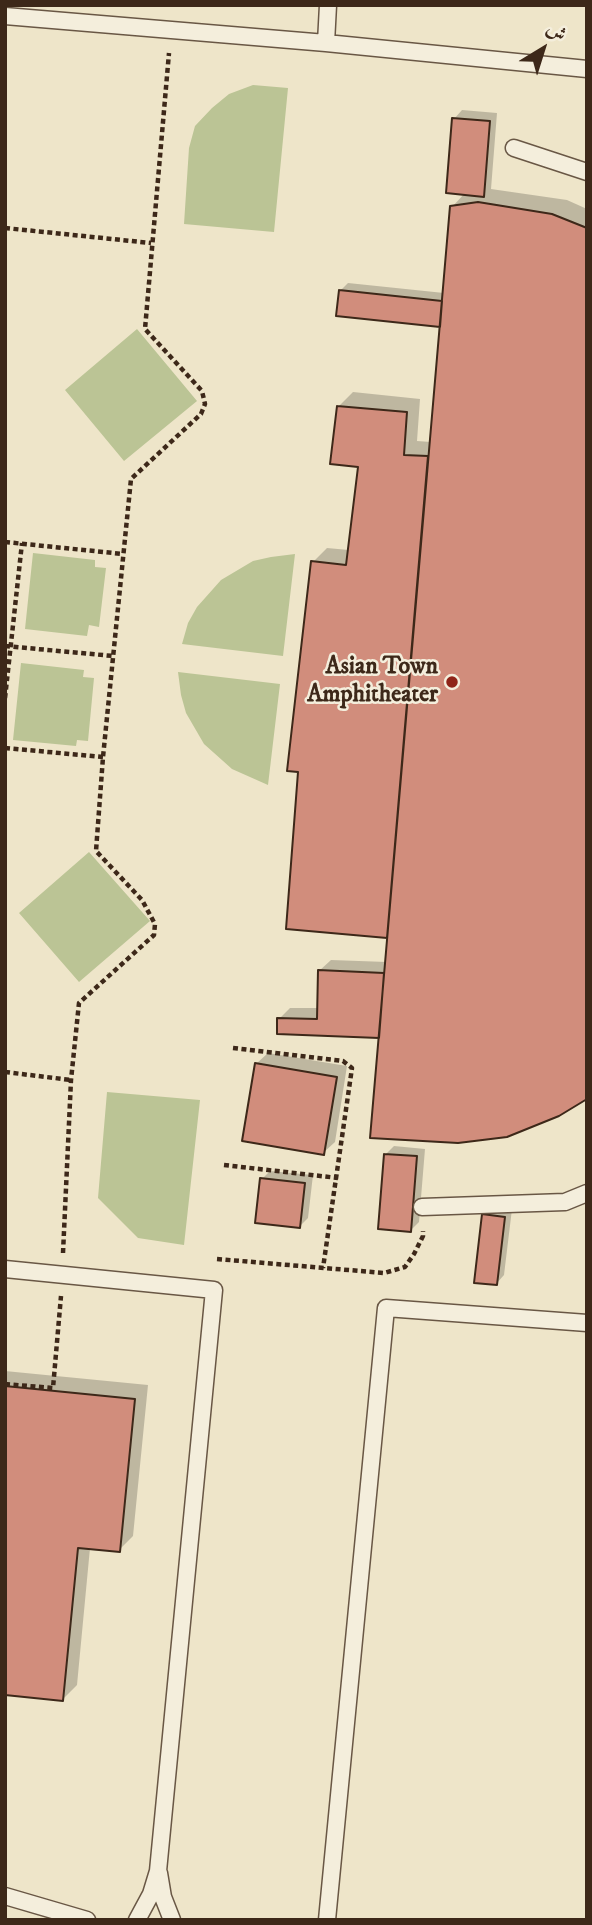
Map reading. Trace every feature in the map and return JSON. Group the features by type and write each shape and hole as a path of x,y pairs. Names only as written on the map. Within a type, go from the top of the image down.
{"lane":[{"path":"326,43 328,5"},
{"path":"5,16 326,43 587,69"},
{"path":"514,148 587,172"},
{"path":"422,1207 565,1202 587,1193"},
{"path":"5,1269 214,1290 158,1871 151,1894 136,1920"},
{"path":"327,1920 386,1308 587,1323"},
{"path":"158,1871 163,1897 172,1920"},
{"path":"5,1896 88,1920"}],"path":[{"path":"5,1384 53,1388 62,1275 71,1080 79,1003 154,935 155,924 142,900 96,851 131,480 201,414 205,404 202,391 145,329 171,31"},
{"path":"5,228 151,243"},
{"path":"5,542 123,554"},
{"path":"5,698 8,646 22,544"},
{"path":"8,646 113,656"},
{"path":"5,748 103,757"},
{"path":"233,1048 343,1061 352,1068 323,1268"},
{"path":"5,1072 71,1080"},
{"path":"224,1165 338,1178"},
{"path":"217,1259 383,1273 405,1266 424,1236 422,1207"}],"green space":[{"path":"253,85 288,88 274,232 184,224 189,148 195,126 229,94"},
{"path":"137,329 197,401 124,461 65,390"},
{"path":"33,553 95,560 95,567 106,568 99,627 89,625 87,636 25,629"},
{"path":"295,554 283,656 182,644 188,623 197,607 221,580 253,561"},
{"path":"21,663 84,670 83,677 94,678 88,741 77,740 76,746 13,740"},
{"path":"178,672 280,684 268,785 232,769 204,744 186,713"},
{"path":"89,852 150,921 79,982 19,913"},
{"path":"107,1092 200,1100 184,1245 138,1238 98,1198"}],"building":[{"path":"452,118 490,121 484,197 446,193"},
{"path":"478,202 552,214 587,228 587,1099 559,1116 507,1137 458,1143 370,1138 450,206"},
{"path":"339,290 442,301 440,327 336,316"},
{"path":"337,406 407,412 404,455 428,456 387,938 286,929 298,772 287,771 311,561 346,565 358,467 330,464"},
{"path":"318,970 384,973 379,1038 277,1034 277,1018 317,1019"},
{"path":"255,1063 337,1077 324,1155 242,1141"},
{"path":"384,1154 417,1156 411,1232 378,1229"},
{"path":"260,1178 305,1183 300,1228 255,1223"},
{"path":"482,1214 505,1217 497,1285 474,1283"},
{"path":"5,1386 135,1399 120,1552 78,1548 63,1701 5,1695"}],"place":[{"name":"Asian Town Amphitheater","path":"452,682"}]}
